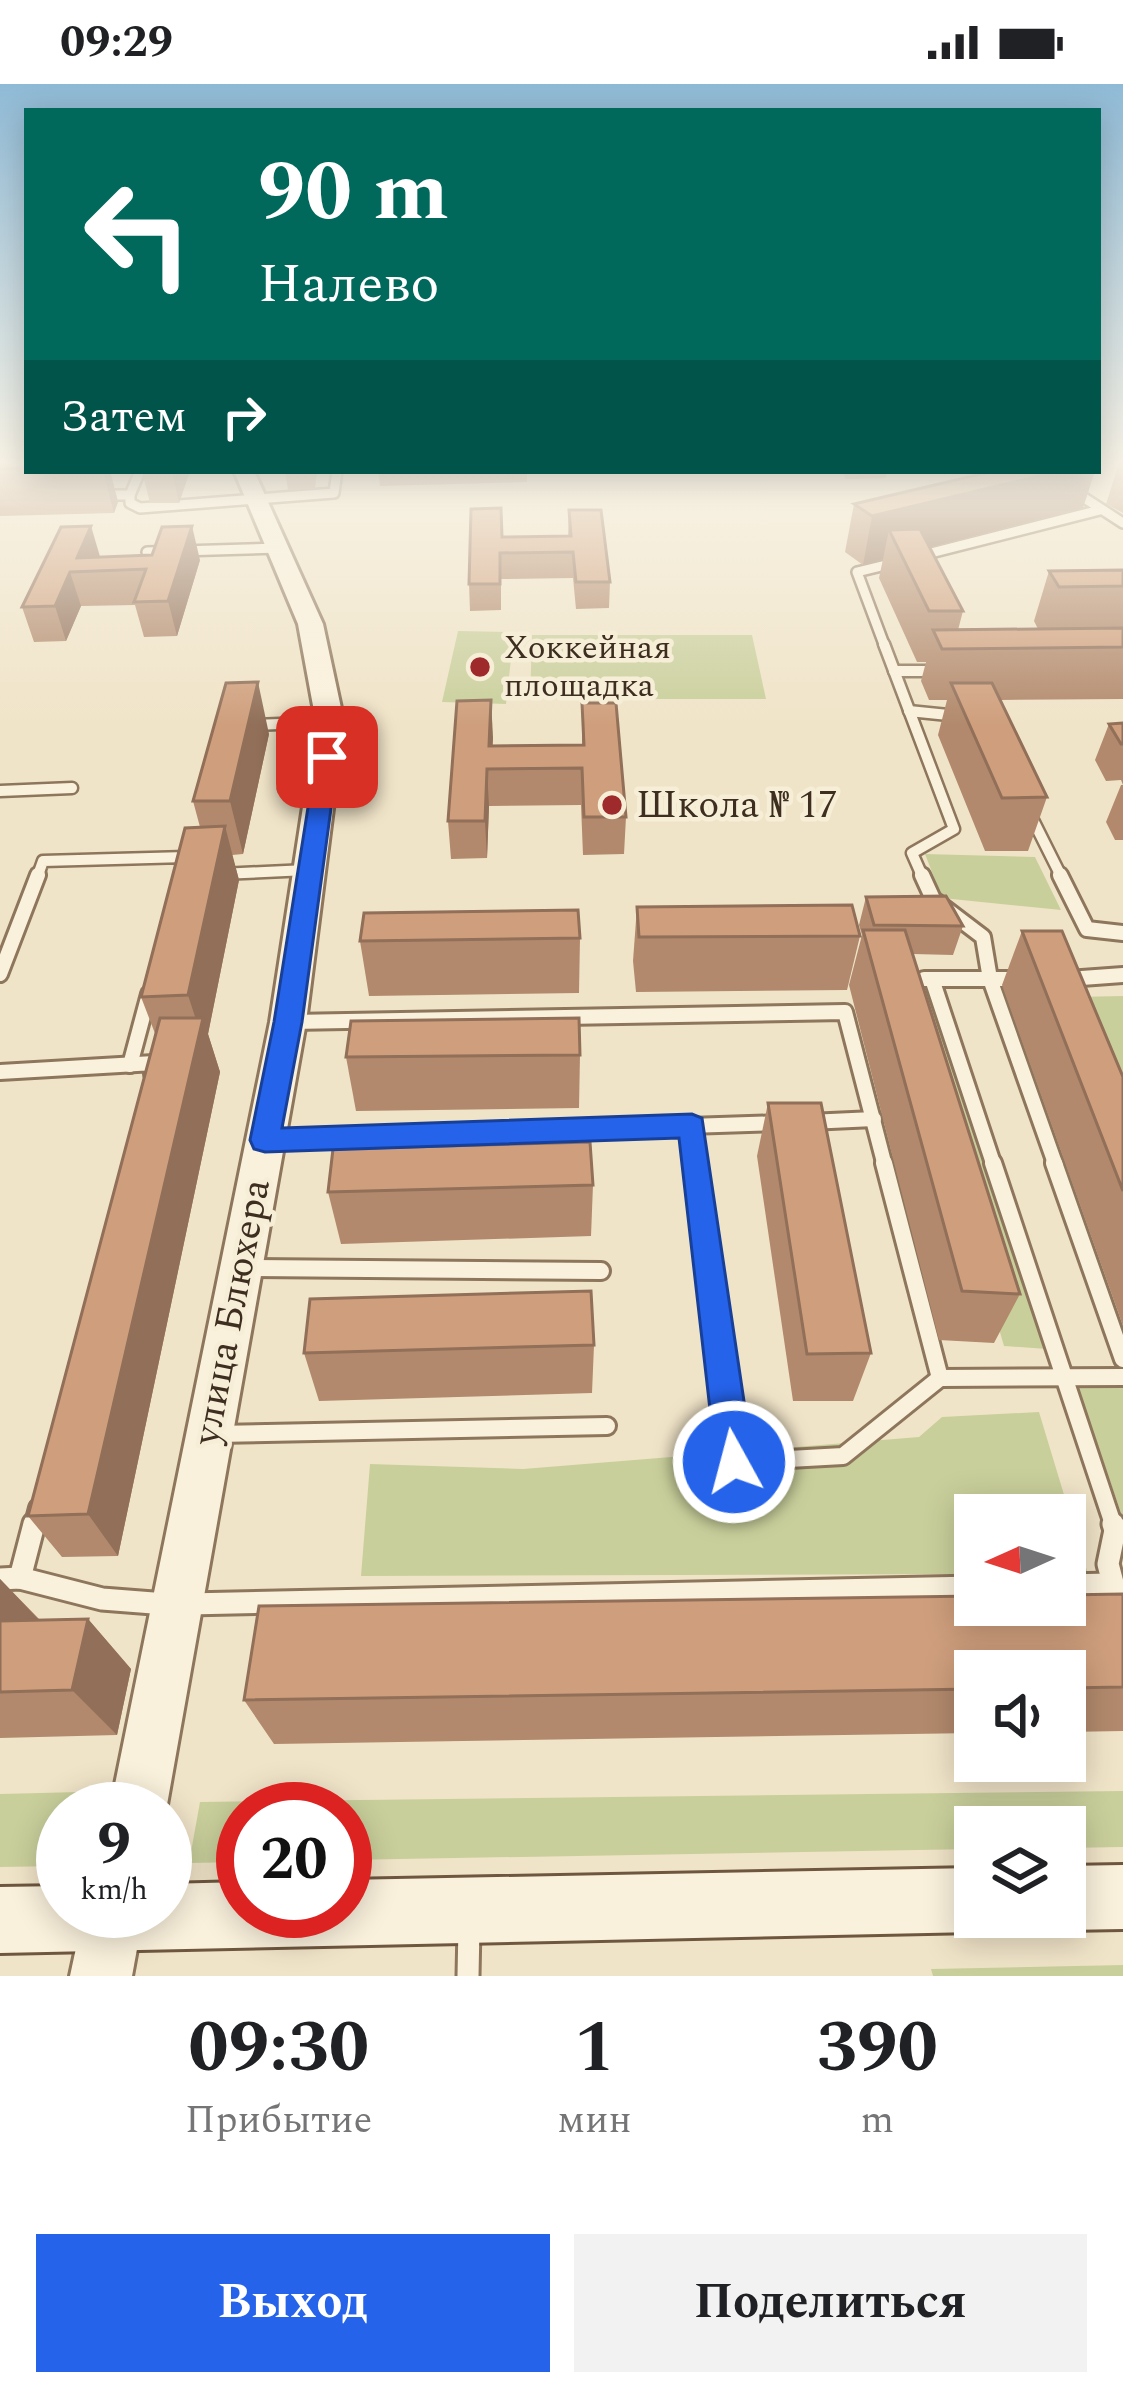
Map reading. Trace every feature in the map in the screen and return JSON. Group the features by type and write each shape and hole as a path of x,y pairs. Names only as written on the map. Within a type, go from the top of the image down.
{"main road":[{"path":"1086,1898 1123,1897"},
{"path":"192,1930 470,1909 954,1900"},
{"path":"0,1920 36,1925"}],"street":[{"name":"улица Блюхера","path":"144,1782 288,1022 324,790 313,723 328,684 281,549"}],"lane":[{"path":"147,552 237,549"},
{"path":"946,549 857,572 954,829 912,853 933,899 983,937 990,979 1123,1359"},
{"path":"895,671 941,670"},
{"path":"909,711 965,716"},
{"path":"239,725 313,723"},
{"path":"0,791 72,788"},
{"path":"1024,802 1087,929 1123,933"},
{"path":"192,836 180,875 310,870"},
{"path":"0,974 43,861 186,857"},
{"path":"1052,979 1123,975"},
{"path":"900,979 1032,979"},
{"path":"932,979 1119,1530 1108,1544 1110,1584 1123,1621"},
{"path":"130,1065 153,980"},
{"path":"288,1022 845,1012 940,1378"},
{"path":"0,1072 154,1063 148,1086"},
{"path":"265,1140 874,1119"},
{"path":"692,1126 734,1462 843,1456 940,1378 1123,1377"},
{"path":"240,1268 601,1271"},
{"path":"208,1434 607,1426"},
{"path":"43,1489 10,1579 102,1599 179,1604 954,1587"},
{"path":"1086,1585 1110,1584"},
{"path":"468,1976 470,1909"}],"green space":[{"name":"Хоккейная площадка","path":"458,631 514,632 506,704 442,702"},
{"path":"532,635 752,635 766,699 530,699"},
{"path":"925,854 1035,857 1061,910 942,898"},
{"path":"925,990 959,1073 1047,1349 1004,1346 900,992"},
{"path":"1123,996 1123,1116 1075,997"},
{"path":"1077,1385 1123,1385 1123,1516 1122,1516"},
{"path":"1039,1412 1064,1494 954,1494 954,1574 361,1576 370,1464 523,1469 919,1437 942,1417"},
{"path":"1123,1791 1123,1847 1086,1848 1086,1806 954,1806 954,1849 372,1860 372,1800"},
{"path":"36,1793 36,1866 0,1867 0,1794"},
{"path":"200,1802 216,1802 216,1862 192,1863"},
{"path":"1123,1965 1123,1976 933,1976 931,1969"}],"building":[{"path":"50,549 81,549 77,558 185,549 168,601 134,602 146,569 70,572 55,606 22,607"},
{"path":"470,549 606,549 610,582 576,582 573,552 500,553 500,584 469,584"},
{"path":"899,549 931,549 963,611 929,611"},
{"path":"1123,570 1123,586 1059,587 1049,571"},
{"path":"1123,628 1123,647 942,649 933,630"},
{"path":"258,682 230,801 193,801 226,683"},
{"path":"951,683 992,683 1047,797 1002,798"},
{"path":"491,700 489,746 584,745 582,703 616,703 626,817 584,817 582,768 487,769 485,821 448,821 457,701"},
{"path":"1123,723 1123,744 1121,744 1109,724"},
{"path":"225,826 188,995 141,997 185,828"},
{"path":"946,896 963,926 874,925 866,897"},
{"path":"852,905 860,936 639,937 637,907"},
{"path":"578,910 580,938 360,941 364,913"},
{"path":"863,930 905,930 1020,1294 962,1291"},
{"path":"1022,931 1062,931 1123,1077 1123,1191"},
{"path":"160,1018 203,1018 88,1514 28,1516"},
{"path":"579,1018 580,1055 346,1057 351,1021"},
{"path":"768,1103 821,1103 871,1353 807,1354"},
{"path":"590,1142 593,1185 328,1192 333,1149"},
{"path":"591,1291 594,1345 304,1353 310,1299"},
{"path":"1123,1594 1123,1687 1086,1688 1086,1650 954,1650 954,1689 244,1700 259,1606 954,1596 954,1626 1086,1626 1086,1595"},
{"path":"88,1619 72,1690 0,1692 0,1621"}],"place":[{"name":"Хоккейная площадка","path":"480,667"},
{"name":"Школа № 17","path":"612,805"}],"route":[{"path":"327,757 288,1022 265,1140 692,1126 734,1462"}]}
